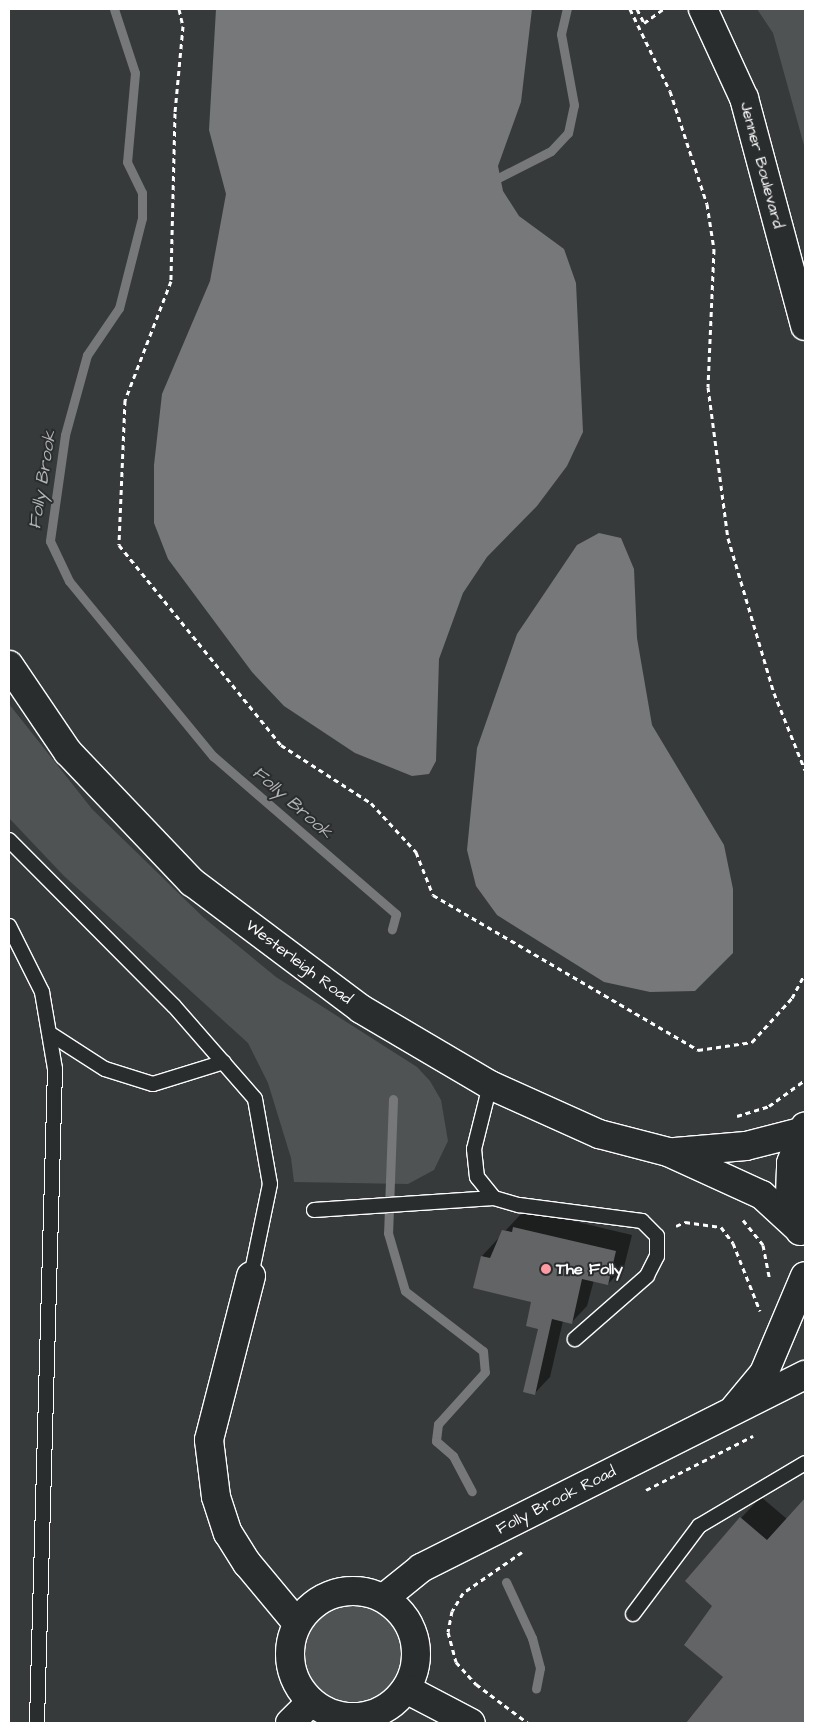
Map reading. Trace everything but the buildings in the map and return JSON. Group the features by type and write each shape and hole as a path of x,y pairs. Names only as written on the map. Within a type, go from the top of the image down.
{"street":[{"name":"Jenner Boulevard","path":"703,9 744,98 805,326"},
{"name":"Westerleigh Road","path":"9,666 68,752 192,882 362,1009 490,1085 599,1134 668,1152 762,1195 802,1234"},
{"name":"Westerleigh Road","path":"668,1152 746,1146 803,1130"},
{"path":"802,1234 790,1188 791,1163 803,1130"},
{"path":"251,1276 209,1440 216,1497 228,1533 242,1556 297,1623"},
{"name":"Folly Brook Road","path":"734,1409 764,1373 805,1276"},
{"name":"Folly Brook Road","path":"384,1598 421,1568 734,1409 770,1396 805,1375"},
{"path":"366,1591 384,1598 410,1626 417,1654 406,1689 380,1712 359,1718 338,1716 311,1702 291,1667 290,1646 297,1623 311,1606 330,1594 366,1591"},
{"path":"406,1689 471,1723"},
{"path":"290,1723 311,1702"}],"lane":[{"path":"9,840 224,1062 255,1099 270,1184 251,1276"},
{"path":"9,926 42,992 52,1035 54,1121 37,1723"},
{"path":"52,1035 105,1069 153,1084 178,1080 224,1062"},
{"path":"490,1085 474,1149 477,1177 494,1198"},
{"path":"314,1210 494,1198 519,1205 642,1221 656,1236 657,1256 647,1276 575,1339"},
{"path":"633,1614 699,1526 805,1463"}],"path":[{"path":"179,9 183,26 175,113 171,281 125,400 119,545 281,745 371,803 416,852 433,895 698,1050 752,1042 792,998 805,974"},
{"path":"630,9 670,90 707,204 714,249 708,387 728,538 774,693 805,770"},
{"path":"636,9 644,23 663,9"},
{"path":"727,1120 769,1106 805,1080"},
{"path":"735,1214 763,1245 772,1268 770,1286"},
{"path":"656,1236 685,1222 721,1227 733,1243 755,1307 763,1313 766,1304"},
{"path":"636,1495 756,1434"},
{"path":"528,1723 476,1684 456,1662 448,1632 452,1611 474,1581 531,1546"}],"shaded area":[{"path":"216,9 532,9 521,102 498,166 503,191 519,216 564,249 576,283 583,432 567,466 537,506 487,557 463,593 439,659 436,761 429,774 412,776 355,753 284,706 252,672 168,559 154,523 154,465 162,394 210,281 226,194 209,130"},
{"path":"757,9 805,9 805,149 773,33"},
{"path":"599,533 621,538 634,569 637,638 652,725 724,845 733,889 733,953 695,991 650,992 604,982 497,915 476,886 467,850 477,748 517,634 577,545"},
{"path":"9,704 92,809 203,917 276,977 417,1067 430,1081 441,1100 448,1141 434,1170 408,1184 294,1182 291,1158 268,1083 248,1043 64,876 9,818"},
{"path":"353,1606 371,1610 387,1620 397,1636 401,1654 397,1672 387,1688 371,1698 353,1702 335,1698 319,1688 309,1672 305,1654 309,1636 319,1620 335,1610"}],"waterway":[{"name":"Folly Brook","path":"114,9 135,73 127,162 142,193 142,218 119,308 87,355 65,435 50,541 69,581 213,756 396,914 392,929"},
{"path":"500,177 551,151 568,133 574,105 561,34 567,9"},
{"name":"Folly Brook","path":"393,1099 388,1233 405,1291 483,1351 485,1372 438,1424 436,1441 453,1456 472,1491"},
{"name":"Folly Brook","path":"506,1582 532,1638 540,1668 536,1689"}],"place":[{"name":"The Folly","path":"546,1269"}]}
